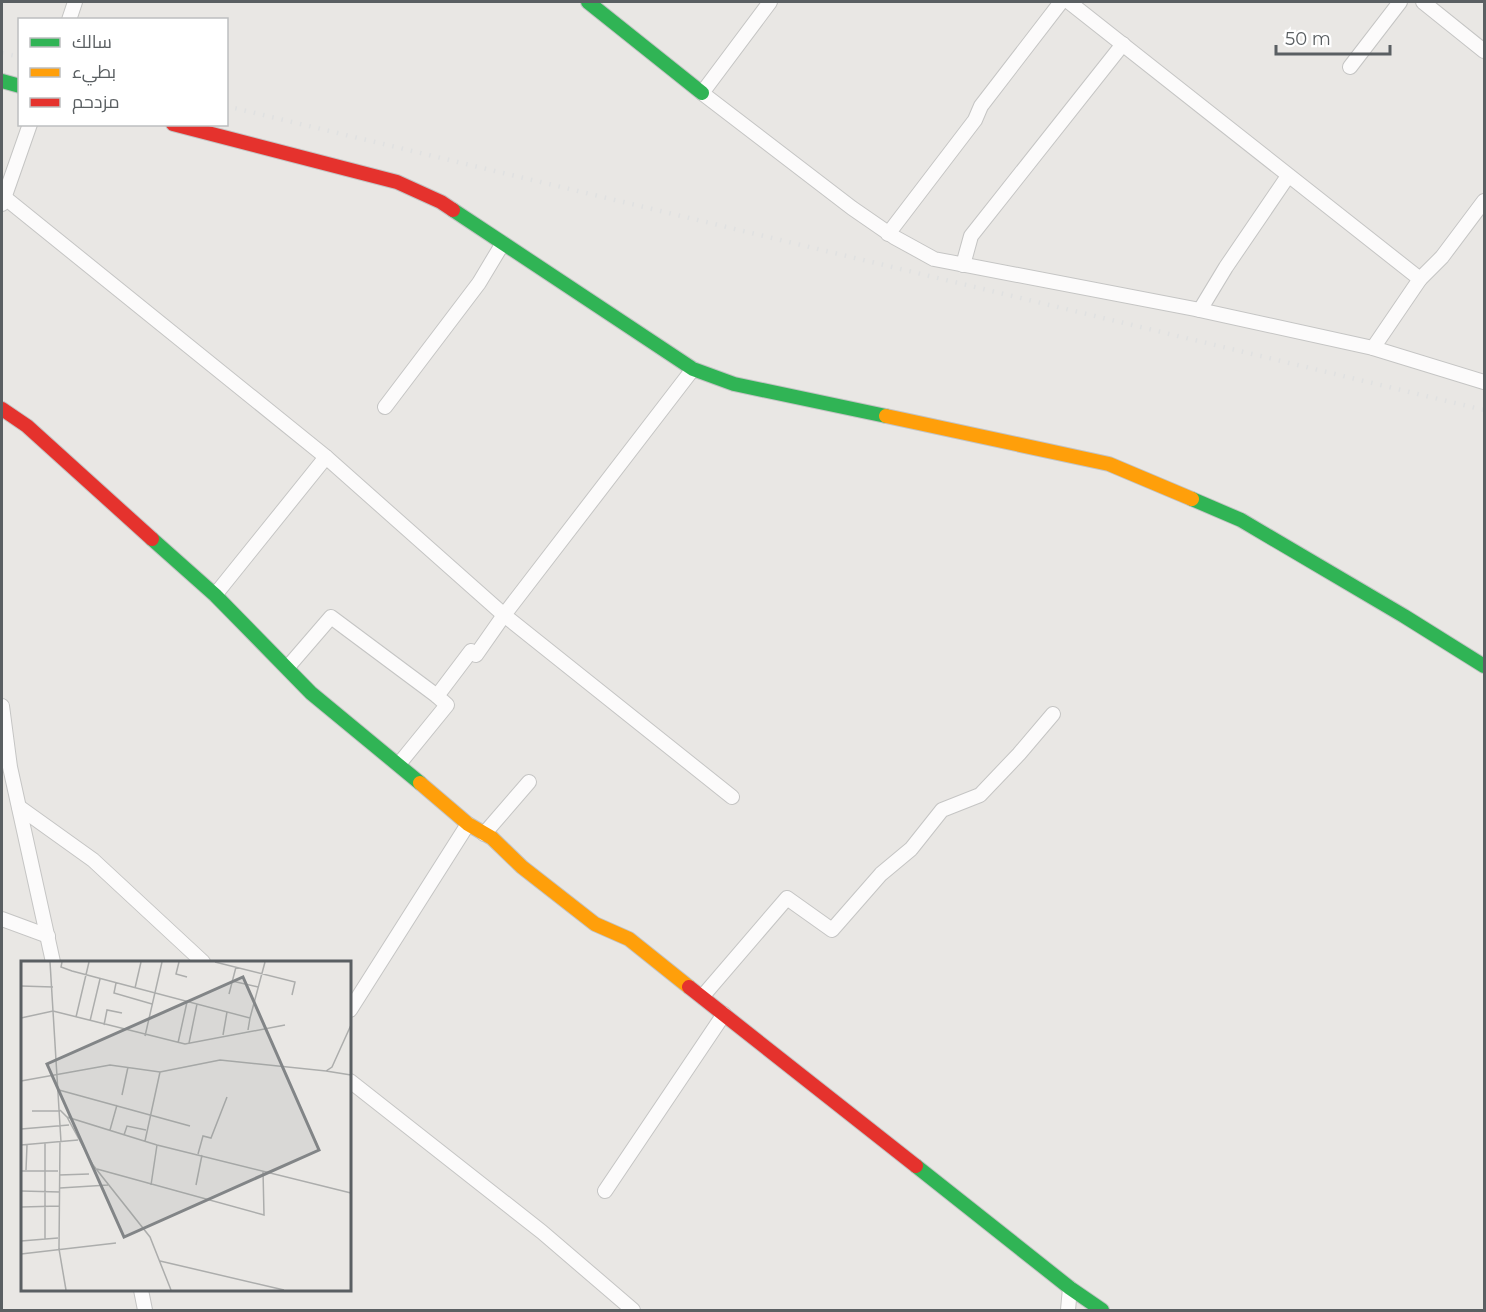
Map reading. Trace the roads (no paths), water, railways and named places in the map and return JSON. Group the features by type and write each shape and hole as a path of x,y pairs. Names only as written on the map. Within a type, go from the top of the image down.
{"street":[{"path":"70,18 75,2"},
{"path":"588,2 702,93 888,234 934,259 1200,310 1373,348 1485,382"},
{"path":"702,93 770,2"},
{"path":"888,234 975,120 981,106 1061,2"},
{"path":"1069,2 1420,279"},
{"path":"1350,67 1400,2"},
{"path":"1423,2 1485,51"},
{"path":"963,265 971,236 1123,44"},
{"path":"2,81 18,85"},
{"path":"29,126 3,201 326,457 504,615 732,797"},
{"path":"181,126 397,182 441,202 693,369 734,384 1109,464 1242,520 1485,666"},
{"path":"1200,310 1226,267 1288,176"},
{"path":"1373,348 1420,279 1442,256 1485,201"},
{"path":"385,407 479,283 503,243"},
{"path":"437,696 471,651 476,655 504,615 693,369"},
{"path":"2,410 27,426 215,595 311,693 399,764 468,824 492,838 522,867 596,924 629,939 1102,1311"},
{"path":"215,595 326,457"},
{"path":"287,668 331,617 437,696 447,705 399,764"},
{"path":"2,706 10,767 53,961"},
{"path":"702,997 788,898 832,930 881,874 911,849 942,810 980,795 1053,714"},
{"path":"484,834 529,782"},
{"path":"19,807 93,860 201,961"},
{"path":"351,1008 468,824"},
{"path":"2,919 48,936"},
{"path":"605,1191 724,1014"},
{"path":"351,1082 542,1232 633,1311"},
{"path":"1068,1311 1070,1288"},
{"path":"141,1291 146,1311"}],"railway":[{"path":"2,53 18,57"},
{"path":"228,106 1484,410"}]}
